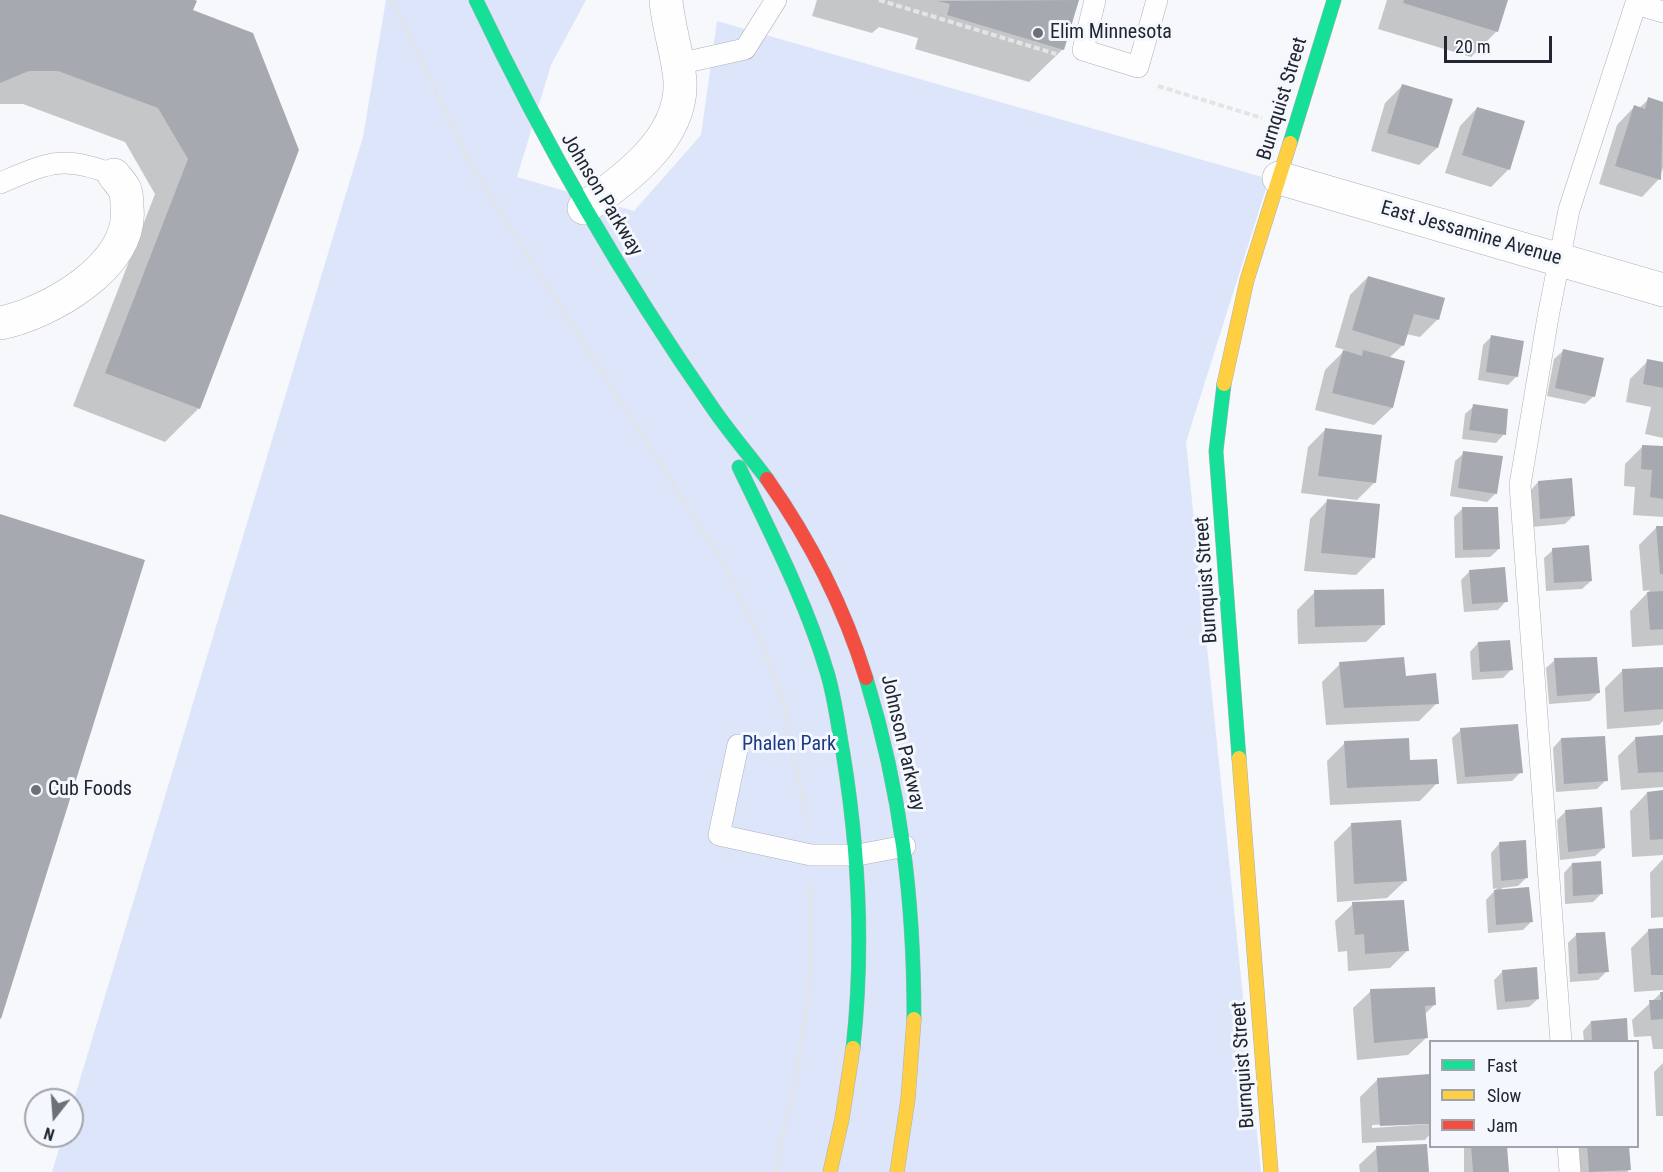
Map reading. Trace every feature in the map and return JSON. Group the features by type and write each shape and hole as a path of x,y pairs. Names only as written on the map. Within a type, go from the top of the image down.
{"street":[{"name":"Johnson Parkway","path":"476,0 526,103 584,208 708,401 777,492 832,588 868,678 894,773 914,930 915,1018 908,1112 897,1172"},
{"path":"584,208 621,182 654,149 670,124 677,105 680,85 666,0"},
{"name":"Burnquist Street","path":"1271,1172 1216,451 1226,365 1247,280 1334,0"},
{"path":"0,323 22,319 61,300 96,274 120,245 129,217 126,191 114,175"},
{"name":"East Jessamine Avenue","path":"1279,178 1663,290"},
{"name":"Johnson Parkway","path":"708,401 791,575 827,673 846,769 858,855 861,990 852,1072 830,1172"}],"lane":[{"path":"678,64 745,49 776,0"},
{"path":"1095,0 1083,50 1138,67 1157,0"},
{"path":"1561,1040 1520,485 1548,317 1569,210 1637,2 1663,12"},
{"path":"0,183 41,166 65,161 86,163 114,175"},
{"path":"738,745 719,835 811,855 858,855 905,846"},
{"path":"1568,1148 1570,1172"}],"path":[{"path":"392,0 472,167 724,566 760,639 783,700 802,788 811,855 810,980 795,1084 775,1172"}],"green space":[{"name":"Phalen Park","path":"386,0 586,0 551,65 517,177 634,211 701,135 717,21 1269,179 1186,442 1261,1172 52,1172 59,1148 84,1148 84,1088 77,1088 363,137"}],"building":[{"path":"0,0 195,0 197,1 193,10 253,33 299,150 200,409 105,373 188,159 158,108 58,71 29,71 0,83"},
{"name":"Elim Minnesota","path":"1079,0 1064,50 947,15 950,4 938,1"},
{"path":"1404,0 1508,0 1498,32 1403,3"},
{"path":"1402,84 1453,99 1438,148 1387,133"},
{"path":"1648,97 1663,102 1661,180 1615,166 1634,105 1645,109"},
{"path":"1477,107 1525,121 1510,170 1462,155"},
{"path":"1368,276 1445,298 1439,320 1414,314 1404,346 1352,330"},
{"path":"1491,335 1524,341 1518,377 1486,372"},
{"path":"1563,349 1604,358 1595,397 1555,388"},
{"path":"1343,350 1362,356 1363,350 1405,361 1393,408 1332,393"},
{"path":"1647,359 1663,362 1663,388 1643,384"},
{"path":"1473,404 1508,409 1506,435 1469,430"},
{"path":"1325,428 1382,435 1376,483 1318,476"},
{"path":"1642,445 1663,446 1663,499 1650,497 1652,470 1641,469"},
{"path":"1463,451 1503,456 1497,494 1458,488"},
{"path":"1572,478 1575,516 1540,519 1538,481"},
{"path":"1327,499 1380,504 1375,558 1321,553"},
{"path":"1462,507 1498,507 1500,549 1463,550"},
{"name":"Cub Foods","path":"0,514 145,560 1,1019 0,1018"},
{"path":"1656,526 1663,526 1663,574 1660,574"},
{"path":"1589,545 1592,581 1554,583 1552,548"},
{"path":"1505,567 1508,602 1472,604 1469,570"},
{"path":"1384,589 1385,625 1315,627 1314,590"},
{"path":"1663,591 1663,629 1650,630 1647,592"},
{"path":"1510,640 1513,670 1480,672 1478,642"},
{"path":"1404,657 1406,676 1436,673 1439,704 1344,708 1339,662"},
{"path":"1597,657 1600,693 1557,696 1554,658"},
{"path":"1663,667 1663,709 1624,712 1622,669"},
{"path":"1518,724 1523,773 1465,777 1460,728"},
{"path":"1663,735 1663,772 1638,773 1635,737"},
{"path":"1605,736 1608,781 1564,784 1561,738"},
{"path":"1409,738 1410,760 1437,759 1439,784 1347,788 1344,741"},
{"path":"1663,790 1663,839 1650,840 1647,792"},
{"path":"1602,807 1605,848 1568,852 1565,810"},
{"path":"1401,820 1407,881 1354,884 1351,823"},
{"path":"1526,840 1528,878 1501,881 1499,842"},
{"path":"1601,861 1603,894 1573,896 1572,863"},
{"path":"1529,887 1533,922 1496,925 1494,890"},
{"path":"1404,900 1409,951 1365,954 1364,934 1355,935 1352,902"},
{"path":"1663,928 1663,975 1651,975 1648,929"},
{"path":"1605,932 1609,972 1578,974 1576,933"},
{"path":"1537,967 1539,999 1505,1002 1502,970"},
{"path":"1435,987 1436,1005 1425,1006 1428,1038 1374,1043 1370,989"},
{"path":"1660,992 1663,992 1663,1019 1651,1020 1649,1000 1661,1000"},
{"path":"1627,1018 1628,1040 1592,1040 1591,1021"},
{"path":"1429,1074 1429,1124 1380,1126 1377,1078"},
{"path":"1427,1144 1429,1172 1378,1172 1376,1146"},
{"path":"1471,1148 1507,1148 1509,1172 1473,1172"},
{"path":"1587,1148 1629,1148 1631,1170 1589,1172"}],"traffic: fast":[{"path":"476,0 528,105 615,259 712,407 767,479"},
{"path":"1290,143 1334,0"},
{"path":"1224,384 1216,451 1239,758"},
{"path":"739,467 809,619 827,672 834,702 843,753 856,863 859,937 853,1048"},
{"path":"866,678 888,762 903,846 911,931 914,1019"}],"traffic: slow":[{"path":"1224,384 1247,280 1290,143"},
{"path":"1239,758 1271,1172"},
{"path":"897,1172 908,1099 914,1019"},
{"path":"830,1172 842,1119 853,1048"}],"traffic: jam":[{"path":"767,479 798,526 824,575 847,626 866,678"}],"place":[{"name":"Elim Minnesota","path":"1038,33"},
{"name":"Cub Foods","path":"36,790"}]}
